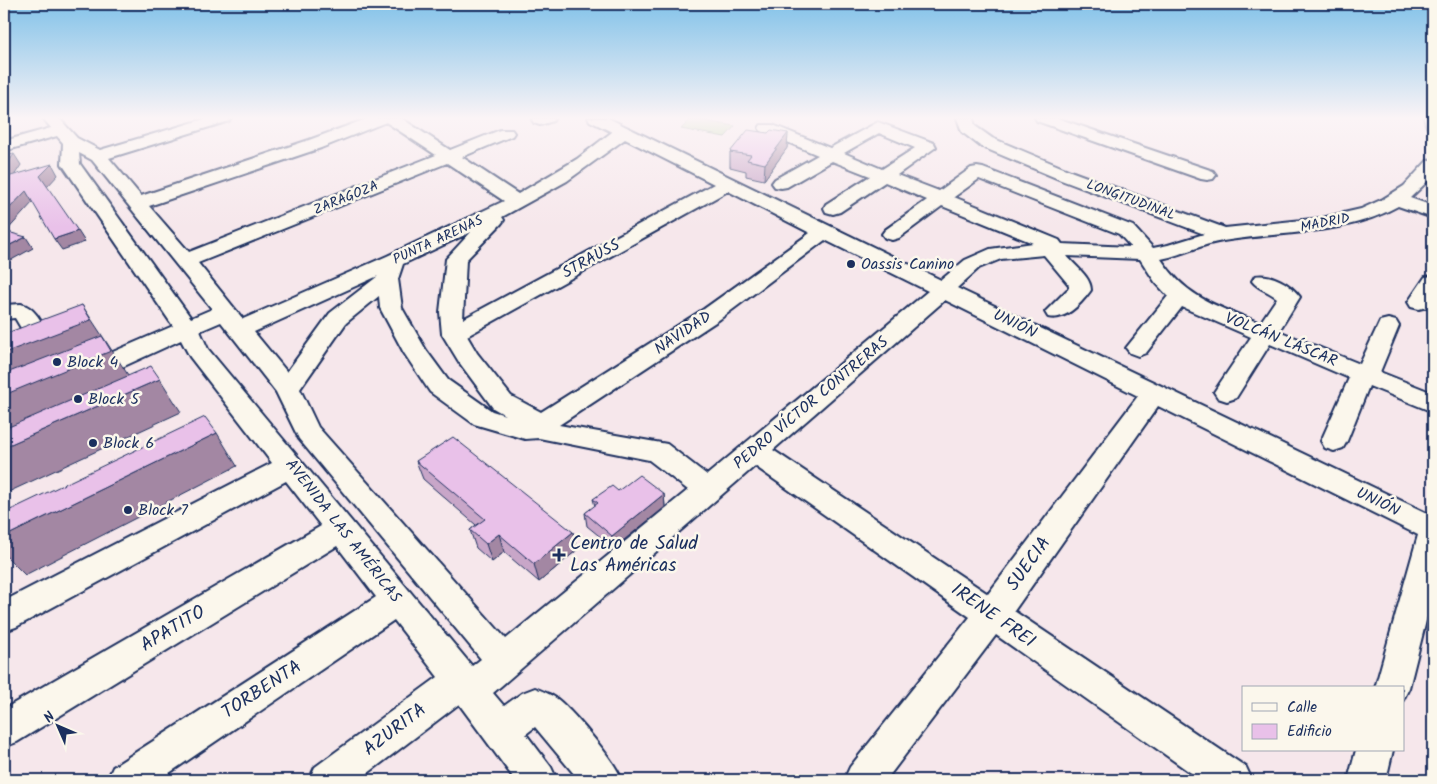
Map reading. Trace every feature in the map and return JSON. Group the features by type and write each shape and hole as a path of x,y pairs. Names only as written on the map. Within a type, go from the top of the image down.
{"street":[{"name":"AVENIDA LAS AMÉRICAS","path":"68,155 71,164 187,329 198,352 398,600 538,780"},
{"path":"98,156 103,155"},
{"path":"137,204 284,155"},
{"name":"ZARAGOZA","path":"185,261 287,222 452,155"},
{"name":"PUNTA ARENAS","path":"233,320 391,270 511,205 596,155"},
{"name":"UNIÓN","path":"668,155 1433,530"},
{"path":"781,183 831,155"},
{"path":"833,155 1003,224 1058,250 1080,284 1080,290 1056,312"},
{"path":"833,208 916,155"},
{"name":"LONGITUDINAL","path":"1016,155 1067,176 1225,234"},
{"path":"1149,155 1208,175"},
{"name":"AVENIDA LAS AMÉRICAS","path":"98,156 233,320 287,389 308,432 505,662"},
{"path":"448,156 511,205 456,259 451,312 454,334 467,358 502,402 536,422 540,429"},
{"name":"MADRID","path":"1201,243 1225,234 1304,228 1328,224 1369,212 1396,199 1411,189 1431,170"},
{"name":"VOLCÁN LÁSCAR","path":"940,198 977,172 1126,230 1139,241 1145,254 1161,277 1179,296 1265,334 1433,403"},
{"name":"STRAUSS","path":"454,334 727,184"},
{"path":"892,234 940,198"},
{"path":"1396,199 1433,212"},
{"path":"1003,224 1007,251"},
{"name":"NAVIDAD","path":"540,429 546,421 655,352 738,296 792,253 824,232"},
{"name":"PEDRO VÍCTOR CONTRERAS","path":"465,685 505,662 898,330 972,264 988,256 1007,251 1058,250 1145,254 1175,251 1201,243"},
{"path":"287,389 338,318 391,270"},
{"path":"391,270 391,308 416,354 439,386 483,418 525,430 540,429 552,433 657,452 707,490"},
{"path":"1227,392 1289,297 1275,286 1263,281"},
{"path":"1419,302 1433,282"},
{"path":"1138,348 1179,296"},
{"path":"4,312 21,311 26,316 38,340"},
{"path":"65,382 187,329 233,320"},
{"path":"1334,441 1358,383 1371,367 1388,326"},
{"name":"SUECIA","path":"863,780 992,615 1154,392"},
{"name":"IRENE FREI","path":"754,451 1232,780"},
{"path":"7,610 291,466"},
{"name":"APATITO","path":"4,728 341,529"},
{"path":"1393,686 1433,534"},
{"name":"TORBENTA","path":"126,780 398,600"},
{"name":"AZURITA","path":"328,780 465,685"},
{"path":"500,732 534,705 549,715 603,780"},
{"path":"1367,780 1374,752"}],"building":[{"path":"14,155 4,169 4,156"},
{"path":"748,155 772,155 765,164 747,160 751,155"},
{"path":"52,164 40,176 78,231 54,239 26,191 4,214 4,178"},
{"path":"4,231 26,237 4,248"},
{"path":"82,305 91,320 4,353 4,334"},
{"name":"Block 4","path":"102,336 111,351 4,395 4,374"},
{"path":"151,366 160,379 4,447 4,429"},
{"path":"205,417 217,433 4,537 4,513"},
{"path":"453,437 573,532 534,564 499,534 486,544 470,530 485,519 416,461"},
{"path":"639,475 664,494 612,536 585,513 598,503 593,499 612,486 618,491"}],"place":[{"name":"Oassis Canino","path":"851,264"},
{"name":"Block 4","path":"57,362"},
{"name":"Block 5","path":"78,399"},
{"name":"Block 6","path":"93,443"},
{"name":"Block 7","path":"128,510"},
{"name":"Centro de Salud Las Américas","path":"559,555"}]}
